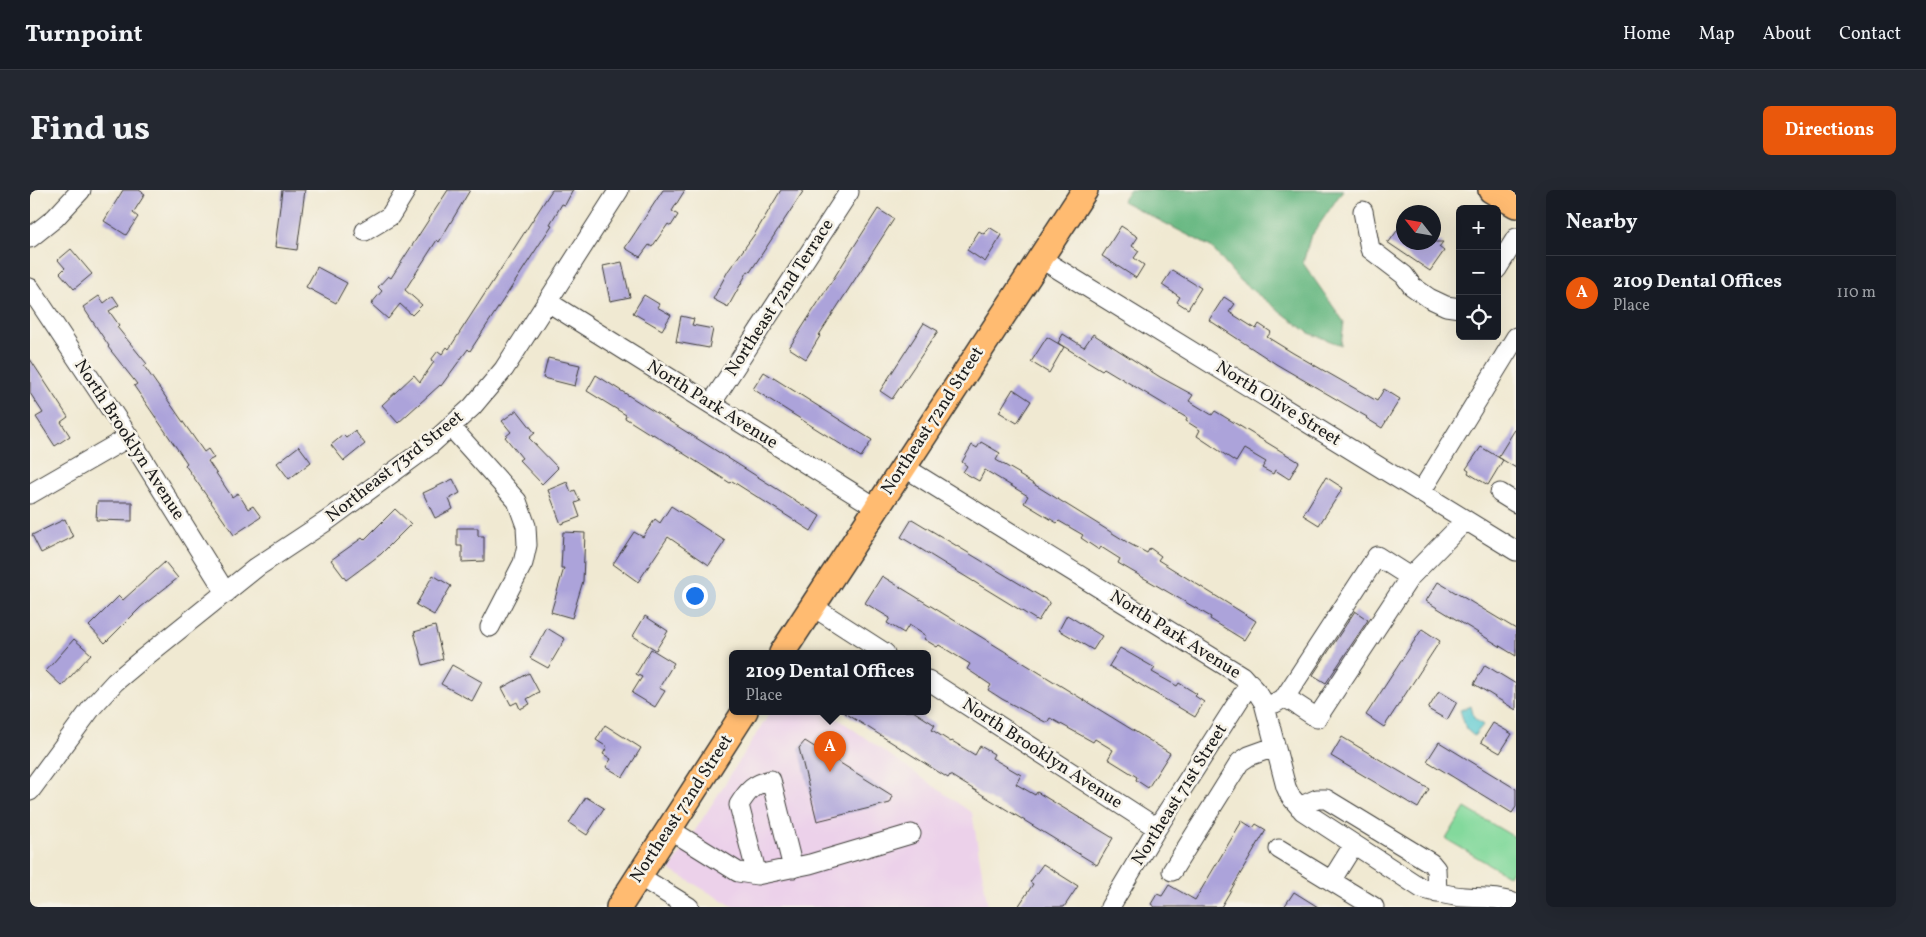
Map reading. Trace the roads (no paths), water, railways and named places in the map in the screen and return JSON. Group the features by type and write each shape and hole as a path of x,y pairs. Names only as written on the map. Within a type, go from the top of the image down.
{"main road":[{"name":"Northeast 72nd Street","path":"784,650 1086,190"},
{"path":"1491,190 1516,205"},
{"name":"Northeast 72nd Street","path":"619,907 742,715"}],"street":[{"path":"30,238 55,218 81,190"},
{"path":"366,231 390,216 406,190"},
{"name":"Northeast 73rd Street","path":"226,593 257,567 328,520 429,446 472,407 504,369 619,190"},
{"name":"Northeast 72nd Terrace","path":"711,404 849,192"},
{"path":"1363,210 1370,249 1404,275 1412,286 1429,298 1446,306 1456,307"},
{"path":"1501,262 1516,238"},
{"name":"North Olive Street","path":"1040,258 1516,551"},
{"name":"North Brooklyn Avenue","path":"30,288 129,437 226,593"},
{"name":"North Park Avenue","path":"548,302 877,508"},
{"path":"1421,492 1516,336"},
{"path":"451,427 517,501 526,526 527,545 523,563 490,628"},
{"path":"30,494 129,437"},
{"name":"North Park Avenue","path":"904,467 1235,671 1250,683 1260,695 1266,709 1274,747 1286,788 1299,807 1421,888 1477,902 1491,897 1516,904"},
{"path":"1286,697 1317,718 1410,577 1466,520"},
{"path":"1266,709 1286,697 1377,556 1410,577"},
{"path":"30,791 93,706 115,682 226,593"},
{"path":"812,606 880,650"},
{"name":"North Brooklyn Avenue","path":"931,682 1157,828"},
{"name":"Northeast 71st Street","path":"1110,907 1157,828 1250,683"},
{"path":"1172,871 1240,762 1249,756 1274,747"},
{"path":"757,875 739,805 746,793 758,783 771,780 792,868"},
{"path":"1299,807 1317,799 1326,799 1431,863 1436,869 1437,893"},
{"path":"669,829 738,872 757,875 792,868 911,834"},
{"path":"1331,881 1354,844"},
{"path":"1279,849 1374,907"},
{"path":"639,876 689,907"}],"water":[{"path":"1471,706 1474,718 1483,725 1474,736 1466,729 1460,710"}],"place":[{"name":"2109 Dental Offices","path":"830,772"}]}
